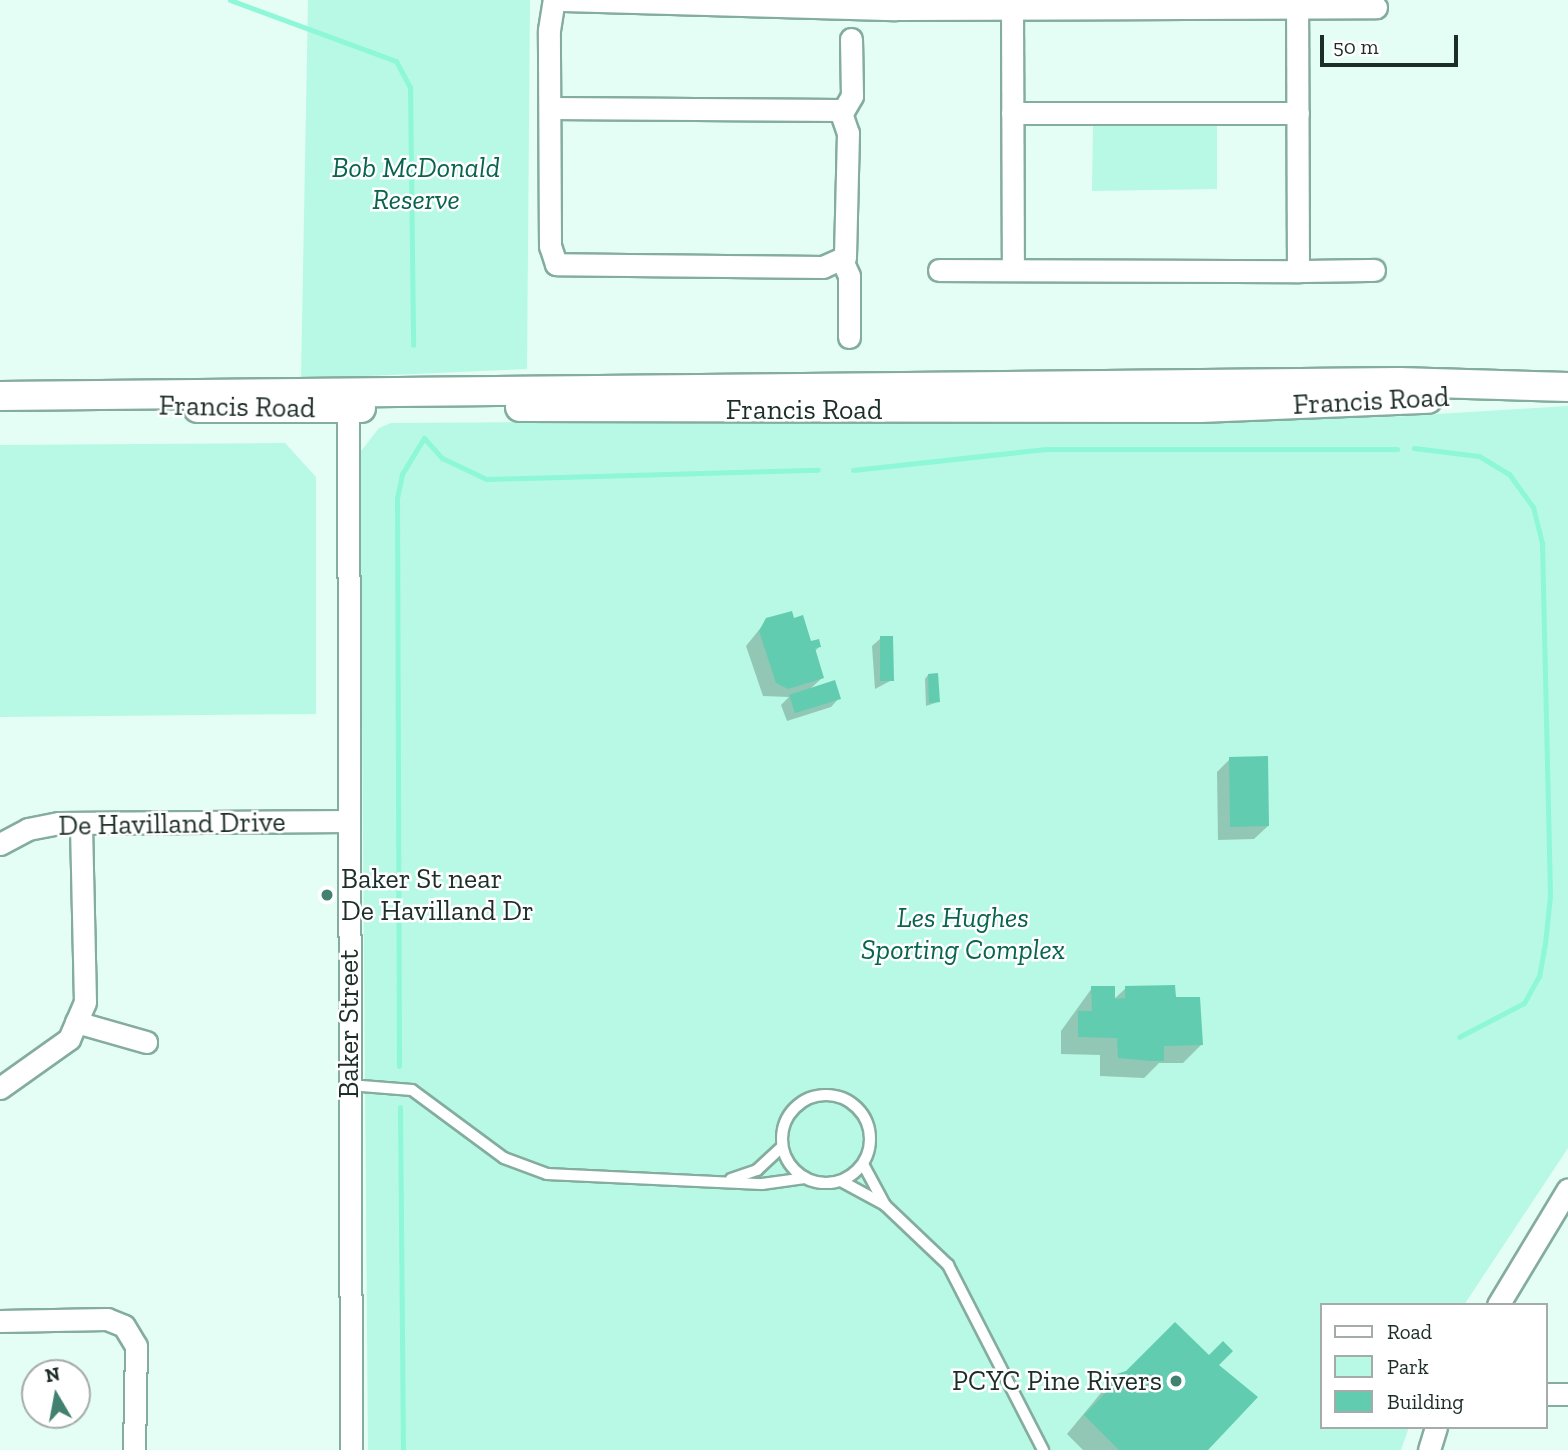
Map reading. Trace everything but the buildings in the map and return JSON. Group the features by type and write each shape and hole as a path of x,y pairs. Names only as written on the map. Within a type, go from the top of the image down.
{"main road":[{"name":"Francis Road","path":"0,396 60,396 215,409 348,399 1400,391 1558,387"}],"street":[{"path":"554,0 550,108 551,255 559,266 823,267 842,260"},
{"path":"564,0 938,4 1012,9 1054,4 1376,7"},
{"path":"1289,5 1298,113 1298,271"},
{"path":"1012,9 1013,270"},
{"path":"849,337 849,276 842,260 848,242 848,160 842,113 852,96 852,39"},
{"path":"550,108 823,107 842,113"},
{"path":"1012,113 1298,113"},
{"path":"939,270 1374,271"},
{"name":"Baker Street","path":"348,399 351,1450"},
{"name":"De Havilland Drive","path":"0,844 28,829 80,823 349,821"},
{"path":"0,1088 69,1039 85,1002 80,823"},
{"path":"76,1022 146,1042"},
{"path":"1499,1303 1568,1189"},
{"path":"0,1321 107,1319 124,1326 136,1346 134,1450"},
{"path":"1547,1394 1568,1394"},
{"path":"1429,1450 1435,1429"}],"lane":[{"path":"349,1085 412,1090 504,1158 547,1174 608,1181 731,1179 762,1184 805,1178 841,1181 885,1205"},
{"path":"731,1179 757,1170 782,1147 785,1124 797,1107 833,1096 855,1106 868,1126 863,1164 885,1205 963,1285 1043,1450"},
{"path":"782,1147 805,1178"},
{"path":"841,1181 863,1164"}],"green space":[{"name":"Bob McDonald Reserve","path":"308,0 530,0 527,369 301,379"},
{"path":"1093,125 1217,125 1217,189 1092,191"},
{"name":"Les Hughes Sporting Complex","path":"1568,406 1568,1148 1465,1303 1320,1303 1320,1429 1408,1429 1401,1450 368,1450 360,466 361,451 379,428 391,423 1390,417"},
{"path":"285,443 316,477 316,714 0,717 0,445"}],"waterway":[{"path":"230,0 396,61 410,87 413,345"},
{"path":"399,1066 397,498 402,474 424,438 442,458 486,479 818,470"},
{"path":"1414,448 1479,456 1509,474 1533,507 1542,543 1550,896 1545,943 1539,976 1524,1003 1459,1037"},
{"path":"853,470 1046,449 1397,449"},
{"path":"400,1107 403,1450"}],"place":[{"name":"Baker St near De Havilland Dr","path":"327,895"},
{"name":"PCYC Pine Rivers","path":"1176,1381"}]}
